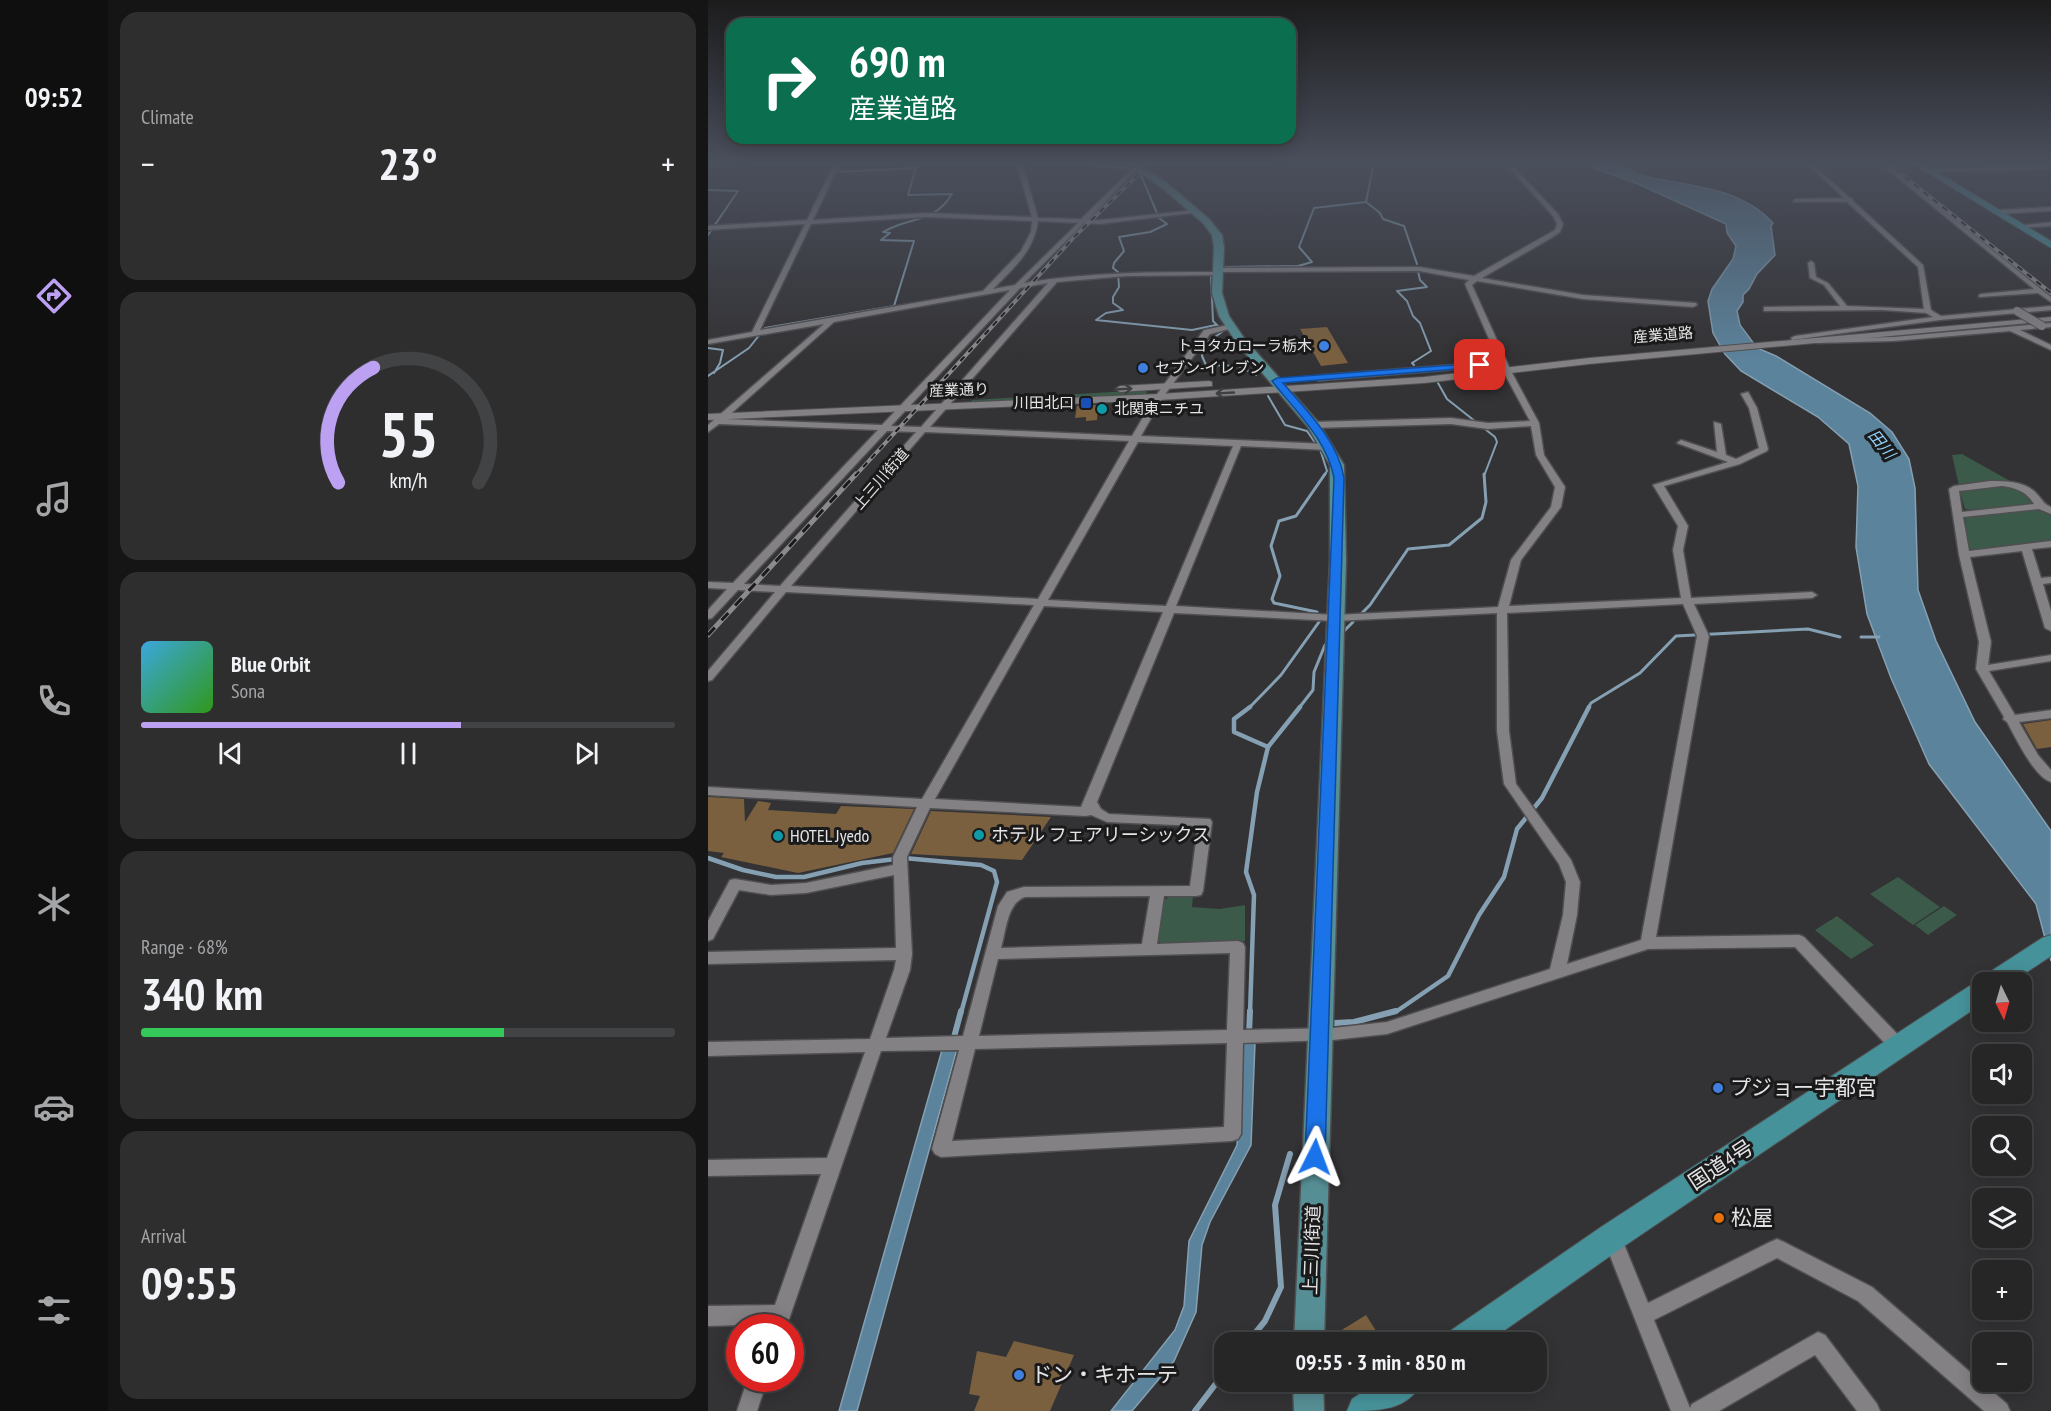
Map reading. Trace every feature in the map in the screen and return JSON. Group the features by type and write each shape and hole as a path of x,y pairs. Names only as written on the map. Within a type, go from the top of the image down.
{"highway":[{"path":"2023,228 2049,244"},
{"path":"2010,972 2051,944"},
{"name":"国道4号","path":"1475,1332 1612,1237 1972,997"},
{"path":"1364,1411 1392,1392"}],"main road":[{"name":"上三川街道","path":"1212,228 1218,239 1220,306 1230,326 1313,425 1337,465 1339,478 1309,1332"},
{"path":"1308,1392 1309,1411"}],"street":[{"path":"756,332 807,228"},
{"path":"986,292 1027,247 1033,228"},
{"path":"708,616 1074,228"},
{"path":"1557,973 1570,915 1573,882 1566,863 1510,784 1503,731 1502,611 1516,560 1556,507 1560,487 1540,455 1535,423 1505,367 1468,284 1550,237 1559,228"},
{"path":"1880,228 1905,249 1922,268 1928,311"},
{"path":"1962,228 2051,300"},
{"path":"1811,263 1813,278 1826,284 1846,309"},
{"path":"708,342 1018,286 1055,280 1126,274 1391,268 1440,271 1583,297 1693,305"},
{"name":"上三川街道","path":"708,678 783,589 1055,280"},
{"path":"1981,296 2040,291"},
{"path":"1767,309 1894,308 1928,311 1940,318"},
{"path":"2018,311 2042,326"},
{"path":"1798,340 1940,318 2018,311 2051,316"},
{"path":"1798,340 1894,339 2042,326 2051,316"},
{"name":"産業道路","path":"1280,385 1505,367 2051,316"},
{"path":"708,429 832,320"},
{"path":"781,1314 874,1045 903,970 900,857 926,803 1162,392 1207,332 1230,326"},
{"path":"2011,328 2051,348"},
{"name":"産業通り","path":"708,417 1280,385"},
{"path":"1648,943 1703,636 1686,599 1678,550 1683,526 1658,485 1703,474 1764,449 1753,408 1745,394"},
{"name":"産業通り","path":"708,412 724,416"},
{"path":"724,416 924,430 1328,447"},
{"path":"1313,425 1451,421 1488,426 1535,423"},
{"path":"1718,424 1722,456"},
{"path":"708,791 1086,812 1238,443"},
{"path":"1681,443 1737,462"},
{"path":"2040,506 2036,497 2014,483 1953,489 1964,555 1984,642 1982,669 2033,757 2051,778"},
{"path":"1958,514 2040,506 2051,511"},
{"path":"1964,555 2051,544"},
{"path":"2026,548 2050,621"},
{"path":"2036,582 2051,580"},
{"path":"708,585 1335,618 1502,611 1686,599 1812,595"},
{"path":"1982,669 2051,658"},
{"path":"2009,719 2051,714"},
{"path":"992,954 1238,947 1232,1134 941,1149 992,954 1005,906 1012,896 1024,892 1196,891 1205,822 1107,818 1096,812 1090,801"},
{"path":"708,935 735,884 771,890 806,888 900,869"},
{"path":"1149,950 1158,891"},
{"path":"708,1049 1320,1034 1387,1028 1648,943 1799,941 1899,1047"},
{"path":"708,958 904,954"},
{"path":"708,1168 832,1166"},
{"path":"1612,1237 1681,1411"},
{"path":"1644,1315 1777,1248 1865,1294 2000,1411"},
{"path":"708,1316 726,1317"},
{"path":"1699,1411 1818,1342 1870,1411"},
{"path":"747,1411 753,1392"}],"green space":[{"path":"1147,390 1146,395 971,402 972,400"},
{"path":"1962,454 2010,481 1959,486 1952,455"},
{"path":"2014,486 2032,498 2031,505 1965,509 1960,492 1963,490"},
{"path":"2035,508 2051,513 2051,542 1976,551 1967,547 1965,517"},
{"path":"1898,877 1940,907 1913,925 1870,894"},
{"path":"1193,896 1192,907 1220,909 1245,905 1245,941 1161,943 1154,938 1161,902 1169,897"},
{"path":"1944,906 1957,915 1928,935 1915,925"},
{"path":"1837,916 1874,945 1851,959 1815,930"}],"water":[{"name":"田川","path":"1726,228 1771,228 1775,255 1757,274 1743,295 1743,302 1737,311 1740,325 1757,348 1776,356 1870,413 1892,432 1909,459 1915,488 1918,590 1936,641 1975,722 2051,831 2051,961 2036,904 1929,764 1891,678 1867,614 1856,547 1858,486 1849,444 1818,417 1741,371 1725,354 1713,333 1708,301 1712,289 1733,259 1736,246 1727,233"},
{"path":"1255,1043 1251,1145 1210,1222 1202,1245 1196,1312 1174,1361 1132,1411 1111,1411 1175,1330 1184,1306 1189,1241 1237,1145 1243,1044"},
{"path":"957,1049 857,1411 839,1411 942,1050"}],"building":[{"name":"トヨタカローラ栃木","path":"1327,327 1348,363 1321,366 1300,329"},
{"path":"1098,405 1097,420 1086,421 1086,417 1075,418 1077,406"},
{"path":"2051,720 2051,747 2037,749 2023,724"},
{"path":"708,797 744,799 745,822 758,801 771,803 768,810 836,814 841,806 914,809 893,853 798,873 721,857 724,853 708,851"},
{"name":"ホテル フェアリーシックス","path":"931,811 1051,817 1022,860 911,854"},
{"path":"1366,1315 1377,1332 1338,1332"},
{"name":"ドン・キホーテ","path":"1014,1341 1074,1355 1050,1411 974,1411 980,1396 969,1394 977,1351 1006,1357"}],"waterway":[{"path":"708,235 713,228"},
{"path":"715,371 749,348 765,328 894,306 914,241 881,240 890,233 883,232 891,228"},
{"path":"1159,228 1150,232 1119,237 1124,251 1114,263 1113,268 1118,272 1119,287 1113,297 1113,303 1123,310 1106,313 1096,320 1192,330 1216,325"},
{"path":"1225,267 1298,266 1312,262 1299,247 1306,228"},
{"path":"1405,228 1417,264"},
{"path":"1414,365 1412,363 1431,351 1420,323 1413,316 1407,301 1397,291 1427,287 1420,280 1418,271"},
{"path":"1211,276 1213,321 1218,326"},
{"path":"1222,329 1222,332 1205,344 1202,356 1206,365 1239,366 1256,375"},
{"path":"708,348 723,350 715,371"},
{"path":"708,376 715,371"},
{"path":"1438,383 1447,399 1495,437 1497,442 1484,476"},
{"path":"1268,396 1285,425 1307,431 1316,444"},
{"path":"1320,449 1327,471 1324,476"},
{"path":"1317,612 1274,603 1272,599 1280,576 1271,546 1279,521 1296,516 1325,474"},
{"path":"1361,614 1370,605 1408,549 1449,545 1482,518 1486,502 1484,476"},
{"path":"1250,707 1281,675 1319,622"},
{"path":"1344,631 1353,622"},
{"path":"1588,708 1591,703 1640,673 1676,636 1808,629 1840,637"},
{"path":"1861,637 1879,637"},
{"path":"1299,708 1313,690 1314,672 1325,645"},
{"path":"1250,707 1234,719 1234,732 1268,747"},
{"path":"1268,747 1300,707"},
{"path":"1390,1013 1397,1011 1448,976 1479,915 1504,877 1517,829 1542,798 1589,707"},
{"path":"1250,1013 1254,895 1246,872 1257,792 1268,747"},
{"path":"708,858 743,870 776,877 804,877 862,863 896,859"},
{"path":"904,858 981,865 994,871 997,882 961,1013"},
{"path":"953,1041 961,1011"},
{"path":"1249,1034 1250,1011"},
{"path":"1335,1023 1354,1022 1396,1011"},
{"path":"1256,1332 1265,1321 1281,1287 1275,1205 1290,1154"},
{"path":"1195,1411 1214,1386"}],"railway":[{"path":"855,476 1083,228"},
{"path":"1969,228 2051,293"},
{"path":"708,635 856,474"}],"place":[{"name":"トヨタカローラ栃木","path":"1324,346"},
{"name":"セブン-イレブン","path":"1143,368"},
{"name":"川田北口","path":"1086,403"},
{"name":"北関東ニチユ","path":"1102,409"},
{"name":"ホテル フェアリーシックス","path":"979,835"},
{"name":"HOTEL Jyedo","path":"778,836"},
{"name":"プジョー宇都宮","path":"1718,1088"},
{"name":"松屋","path":"1719,1218"},
{"name":"ドン・キホーテ","path":"1019,1375"}],"route":[{"path":"1315,1157 1338,560 1339,478 1337,465 1328,447 1277,381 1480,365"}]}
